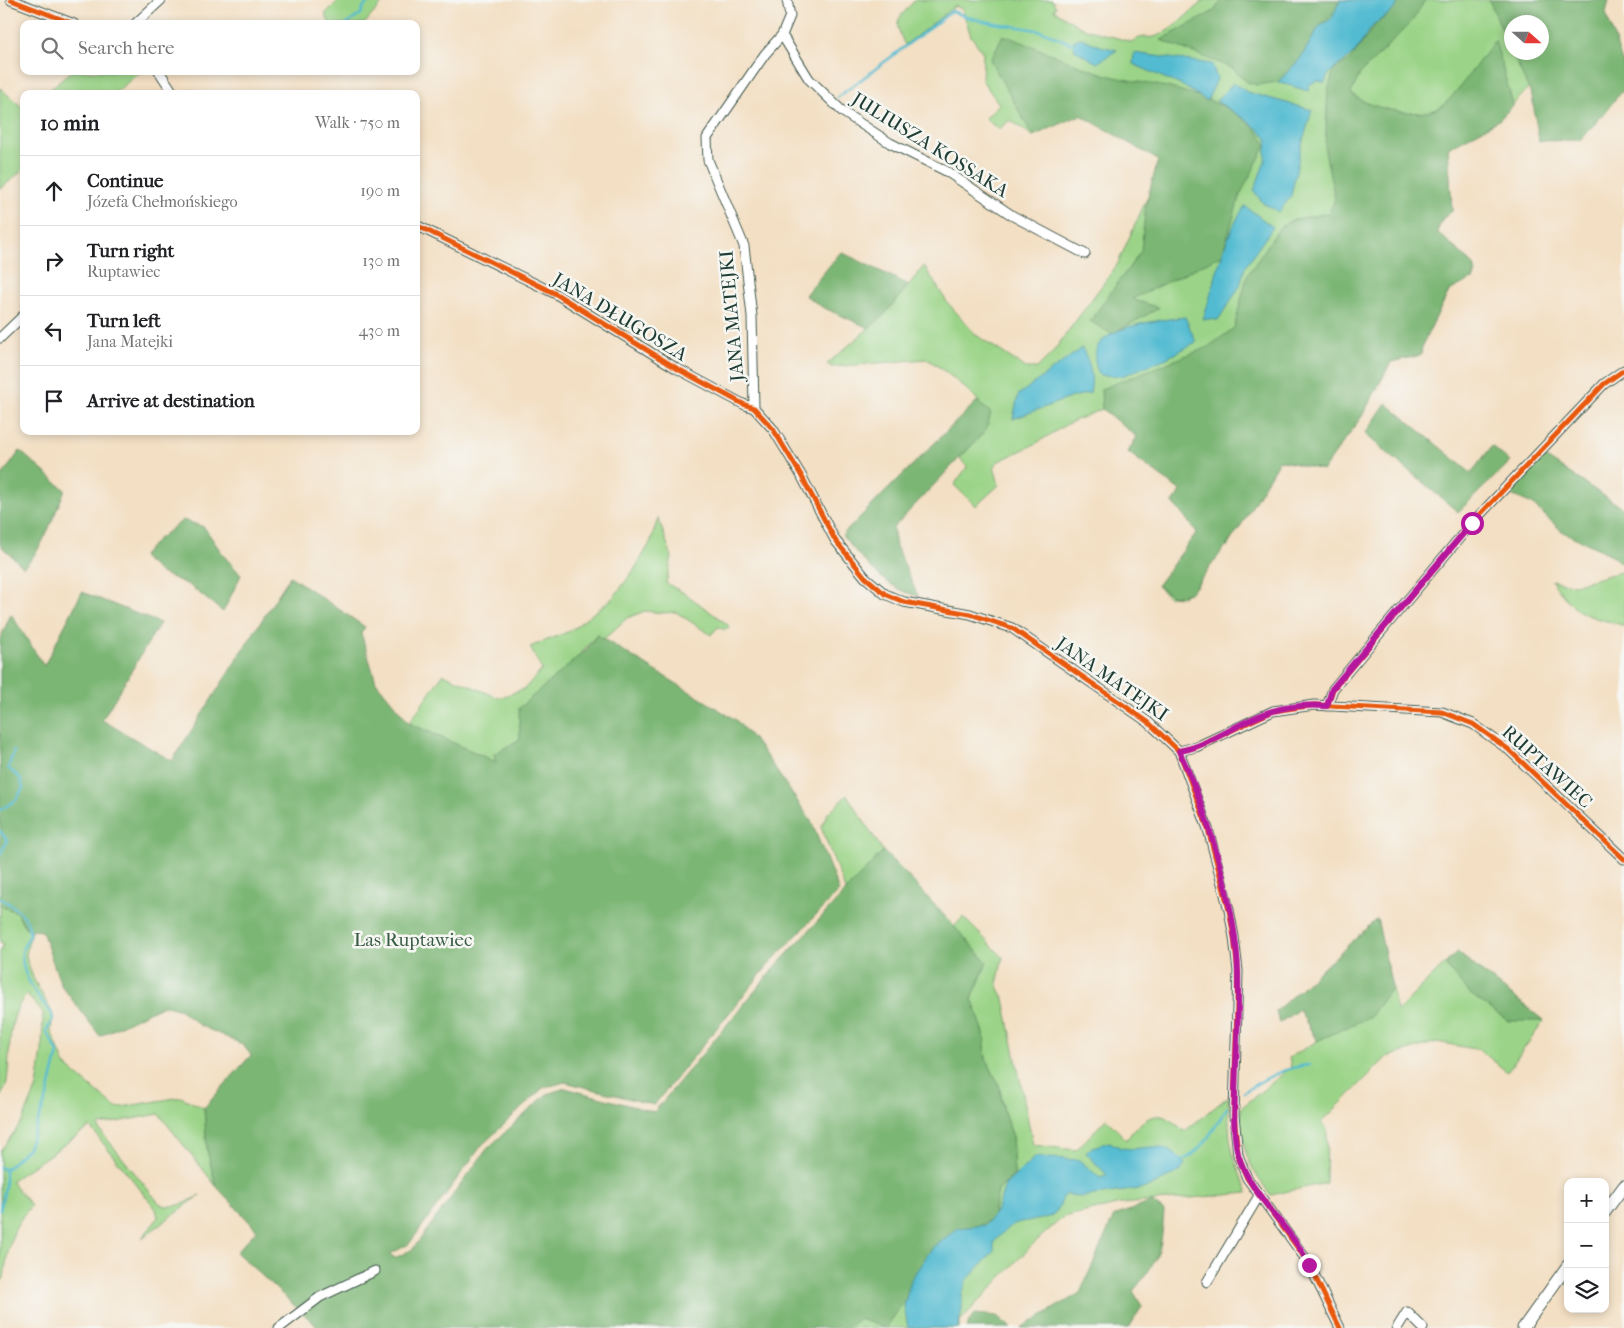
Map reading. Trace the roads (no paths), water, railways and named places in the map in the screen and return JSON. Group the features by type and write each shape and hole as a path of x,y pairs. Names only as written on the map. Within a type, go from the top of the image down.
{"street":[{"path":"11,0 64,20"},
{"path":"139,20 161,0"},
{"name":"JANA MATEJKI","path":"787,0 790,16 782,35 765,54 707,138 708,160 744,246 752,316 754,408 773,429 835,540 865,577 885,594 904,602 970,614 1012,628 1148,722 1179,751 1208,829 1229,910 1238,971 1234,1115 1236,1146 1247,1178 1308,1262 1340,1328"},
{"name":"JULIUSZA KOSSAKA","path":"782,35 809,79 843,112 890,143 946,171 1013,216 1086,254"},
{"path":"162,75 171,90"},
{"name":"JANA DŁUGOSZA","path":"420,227 556,294 676,368 754,408"},
{"path":"0,338 20,319"},
{"path":"1327,706 1332,689 1472,523 1604,384 1624,370"},
{"name":"RUPTAWIEC","path":"1179,751 1196,747 1273,711 1327,706 1442,712 1473,724 1508,749 1624,859"},
{"path":"1609,1207 1624,1186"},
{"path":"1207,1282 1260,1194"},
{"path":"1523,1328 1566,1268"},
{"path":"279,1328 320,1297 375,1271"},
{"path":"1397,1328 1407,1312 1423,1328"}],"water":[{"path":"1340,0 1399,0 1391,12 1372,27 1354,53 1329,74 1325,83 1318,81 1310,84 1308,91 1278,82 1300,59 1319,27 1332,18"},
{"path":"1081,38 1100,46 1117,50 1097,63 1075,50 1074,40"},
{"path":"1134,53 1212,64 1217,79 1207,101 1183,86 1133,64"},
{"path":"1233,83 1247,92 1312,110 1300,151 1291,196 1279,212 1263,203 1254,191 1265,161 1267,138 1251,123 1216,101"},
{"path":"1245,206 1273,227 1245,267 1240,286 1218,320 1203,319 1225,246"},
{"path":"1185,317 1196,342 1167,358 1122,376 1099,375 1095,356 1098,346 1106,337 1118,331 1147,322"},
{"path":"1082,348 1087,359 1092,381 1090,393 1072,397 1013,419 1018,395"},
{"path":"1110,1142 1128,1149 1156,1147 1165,1149 1175,1154 1185,1164 1181,1171 1147,1188 1080,1197 1067,1194 1062,1197 1055,1213 1048,1217 1025,1221 1011,1226 994,1242 994,1251 967,1280 962,1294 962,1309 958,1328 908,1328 904,1306 911,1279 933,1247 958,1228 985,1225 996,1212 1005,1185 1035,1157 1079,1160 1100,1178 1107,1175 1086,1153 1092,1147"}],"waterway":[{"path":"353,20 361,14 363,8 370,0"},
{"path":"838,97 952,11 974,19 1041,31 1074,44"},
{"path":"0,810 16,800 23,788 20,778 8,768 14,751"},
{"path":"0,831 7,840 0,855"},
{"path":"0,898 20,912 27,922 29,935 23,948 22,962 31,986 52,1014 53,1019 46,1031 58,1052 48,1094 28,1148 5,1170 5,1187 0,1210"},
{"path":"1244,1092 1275,1074 1309,1065"},
{"path":"1179,1161 1195,1153 1227,1108"},
{"path":"0,1167 5,1170"}],"park label":[{"name":"Las Ruptawiec","path":"413,940"}]}
